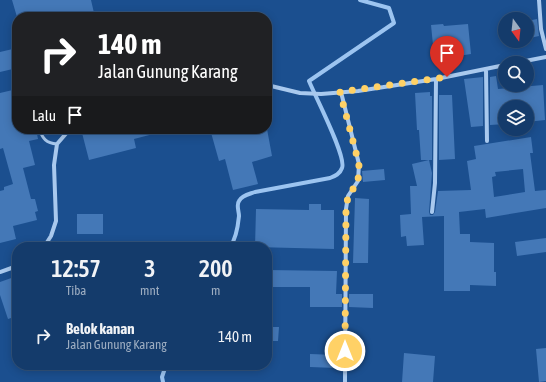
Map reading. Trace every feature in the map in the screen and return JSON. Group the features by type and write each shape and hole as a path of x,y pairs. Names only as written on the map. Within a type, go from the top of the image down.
{"street":[{"path":"539,0 541,29 546,49"},
{"path":"534,59 546,57"},
{"path":"272,86 300,93 321,94 436,79 498,66"},
{"path":"486,69 487,141"},
{"path":"432,212 435,176 436,79"},
{"path":"340,92 359,164 358,182 348,196 346,209 345,382"},
{"path":"47,242 56,221 54,165 58,144 66,134"},
{"path":"0,272 12,268"}],"lane":[{"path":"41,134 43,139 50,143 58,144"}],"building":[{"path":"12,0 91,0 94,12 16,12"},
{"path":"537,19 539,36 534,37 534,20"},
{"path":"443,24 444,26 468,24 471,54 458,56 458,53 434,55 431,25"},
{"path":"12,49 12,69 0,72 0,52"},
{"path":"496,76 498,92 534,92 534,86 543,85 545,120 534,121 534,100 498,100 498,124 490,125 490,77"},
{"path":"483,77 483,126 471,127 464,79"},
{"path":"12,90 12,134 37,134 38,139 29,141 35,165 23,168 31,199 35,199 38,211 35,212 37,220 13,226 16,239 0,243 0,191 4,190 4,187 13,184 3,148 0,149 0,93"},
{"path":"430,92 430,96 432,96 432,160 421,160 419,130 417,130 415,93"},
{"path":"439,95 452,95 455,159 439,160"},
{"path":"82,134 153,134 134,139 136,148 89,160"},
{"path":"211,134 268,134 272,156 252,162 258,184 233,190 225,159 219,161"},
{"path":"531,137 533,153 530,153 535,191 546,190 546,208 486,218 485,209 459,212 460,234 470,234 470,242 494,243 494,272 496,272 496,286 470,285 470,291 444,291 444,216 422,217 424,245 407,246 406,236 401,237 400,215 411,214 410,186 417,186 412,164 429,160 432,173 430,215 433,215 435,212 438,191 471,190 467,161 476,159 474,146","holes":["523,169 525,192 494,197 492,177 496,176 495,172"]},
{"path":"384,169 385,180 363,182 362,171"},
{"path":"355,198 369,199 368,263 353,263"},
{"path":"309,204 321,204 321,210 334,210 334,249 272,247 272,242 255,242 256,209 309,210"},
{"path":"77,214 103,214 103,234 77,234"},
{"path":"546,238 546,252 517,256 515,242"},
{"path":"272,270 337,271 336,294 342,294 342,307 310,307 310,287 272,287"},
{"path":"12,278 12,318 8,319 0,295 0,282"},
{"path":"349,294 373,294 373,308 349,307"},
{"path":"272,327 279,327 278,341 272,341"},
{"path":"546,348 546,381 539,382 536,349"},
{"path":"404,353 435,356 433,382 402,382"},
{"path":"310,354 337,355 336,368 310,367"}],"waterway":[{"path":"233,242 239,216 238,204 242,197 255,192 330,178 340,172 342,168 340,152 330,126 309,81 394,23 389,8 360,0"},
{"path":"163,382 162,377 164,370"}],"route":[{"path":"345,351 346,209 348,196 358,182 359,164 340,92 358,91 447,77"}]}
